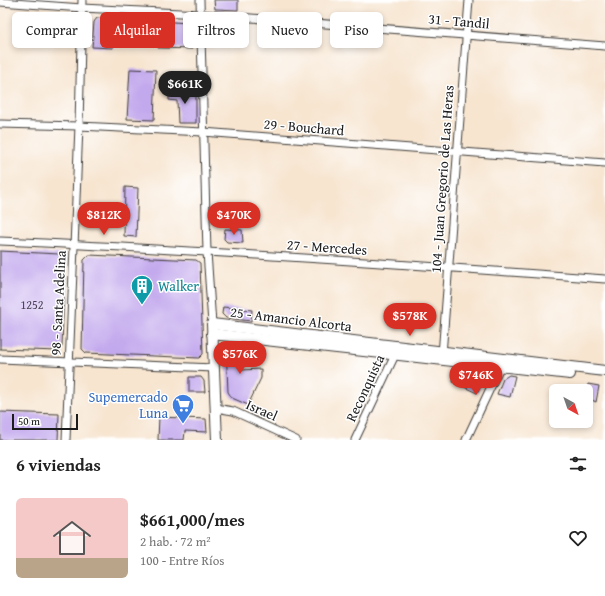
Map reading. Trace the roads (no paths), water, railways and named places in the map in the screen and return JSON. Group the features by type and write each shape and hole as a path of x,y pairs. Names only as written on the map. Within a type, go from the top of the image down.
{"main road":[{"path":"217,440 212,329 442,355 605,378"},
{"path":"503,363 605,371"}],"street":[{"name":"98 - Santa Adelina","path":"66,440 79,126 82,0"},
{"path":"200,0 200,12"},
{"name":"104 - Juan Gregorio de Las Heras","path":"442,355 469,0"},
{"name":"31 - Tandil","path":"0,2 183,13"},
{"name":"31 - Tandil","path":"249,18 605,46"},
{"path":"201,48 206,252 212,329"},
{"name":"29 - Bouchard","path":"0,124 203,132 605,163"},
{"name":"27 - Mercedes","path":"0,241 206,252 605,279"},
{"name":"Reconquista","path":"355,440 396,351"},
{"path":"0,359 214,368"},
{"path":"466,440 503,363"},
{"name":"Israel","path":"216,408 233,411 296,440"}],"place":[{"name":"Walker","path":"142,306"},
{"name":"Supemercado Luna","path":"183,424"}]}
